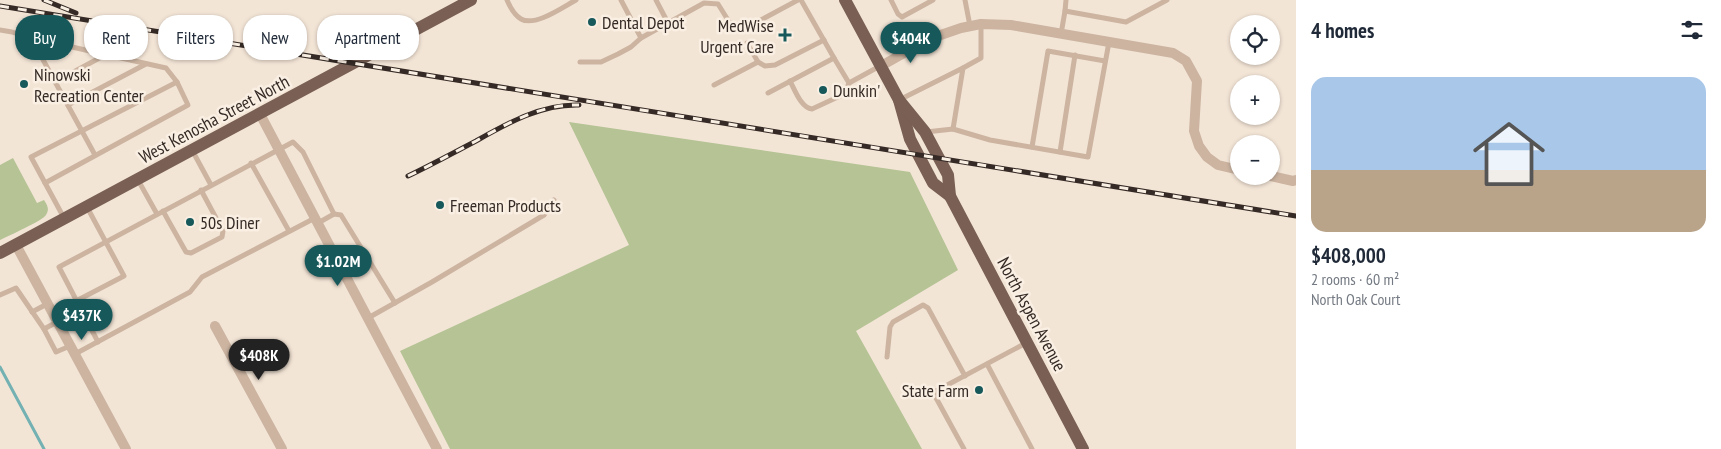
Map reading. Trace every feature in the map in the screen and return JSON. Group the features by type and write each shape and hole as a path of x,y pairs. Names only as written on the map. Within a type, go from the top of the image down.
{"main road":[{"name":"West Kenosha Street North","path":"419,28 471,0"},
{"name":"North Aspen Avenue","path":"846,0 898,100 910,139 933,183 950,196"},
{"name":"West Kenosha Street North","path":"0,253 360,60"},
{"name":"North Aspen Avenue","path":"898,100 925,132 948,175 950,196 1083,449"}],"street":[{"path":"880,66 929,40 961,28 982,24 1011,25 1173,53 1186,61 1197,81 1194,131 1199,146 1207,157 1218,166 1230,168"},
{"path":"260,114 437,449"},
{"path":"1280,178 1296,180"},
{"path":"16,245 126,449"},
{"path":"214,326 282,449"}],"lane":[{"path":"507,0 513,12 520,18 528,21 540,19 576,0"},
{"path":"621,0 641,38"},
{"path":"656,0 668,23"},
{"path":"580,62 601,62 631,47 641,38 705,2 718,2 730,25 739,30 800,0 849,83"},
{"path":"891,0 898,14 902,17 933,0"},
{"path":"965,0 970,26"},
{"path":"1061,34 1066,0"},
{"path":"1065,11 1126,22 1167,0"},
{"path":"898,100 981,58 982,24"},
{"path":"0,30 15,33"},
{"path":"747,43 758,62 765,66 774,64 824,40"},
{"path":"925,132 952,129 990,140 1088,157 1109,42"},
{"path":"1032,147 1048,51 1105,61"},
{"path":"1060,152 1075,55"},
{"path":"768,93 834,58"},
{"path":"43,60 95,155"},
{"path":"55,82 97,60"},
{"path":"45,183 188,105 177,82 166,68 128,60"},
{"path":"714,85 758,62"},
{"path":"68,105 146,64"},
{"path":"790,81 804,105 808,109 812,109 840,96 846,91 849,83 880,66"},
{"path":"952,129 963,68"},
{"path":"64,219 31,157 177,82"},
{"path":"98,342 58,267 278,148 293,142 303,152 334,214"},
{"path":"192,150 210,185"},
{"path":"251,163 289,231"},
{"path":"138,179 157,214"},
{"path":"163,211 188,253 222,237 223,231 201,190"},
{"path":"368,318 544,215 554,200"},
{"path":"32,312 53,313 124,276 87,207"},
{"path":"0,295 16,288 44,329 56,352 73,350 98,342 190,292 202,277 289,231 334,214 341,215 345,219 395,303"},
{"path":"887,357 890,327 893,322 923,306 928,308 965,376"},
{"path":"44,329 53,313"},
{"path":"964,449 935,396 936,391 1027,343"},
{"path":"987,364 1032,449"}],"green space":[{"path":"569,122 910,172 958,270 856,331 922,449 450,449 400,351 629,245"},
{"path":"13,158 37,203 44,200 48,211 43,218 0,240 0,165"}],"waterway":[{"path":"0,367 44,449"}],"railway":[{"path":"44,0 76,13"},
{"path":"0,6 1296,216"},
{"path":"408,176 525,116 551,108 579,105"}],"place":[{"name":"Dental Depot","path":"592,22"},
{"name":"MedWise Urgent Care","path":"785,35"},
{"name":"Ninowski Recreation Center","path":"24,84"},
{"name":"Dunkin'","path":"823,90"},
{"name":"Freeman Products","path":"440,205"},
{"name":"50s Diner","path":"190,222"},
{"name":"State Farm","path":"979,390"}]}
